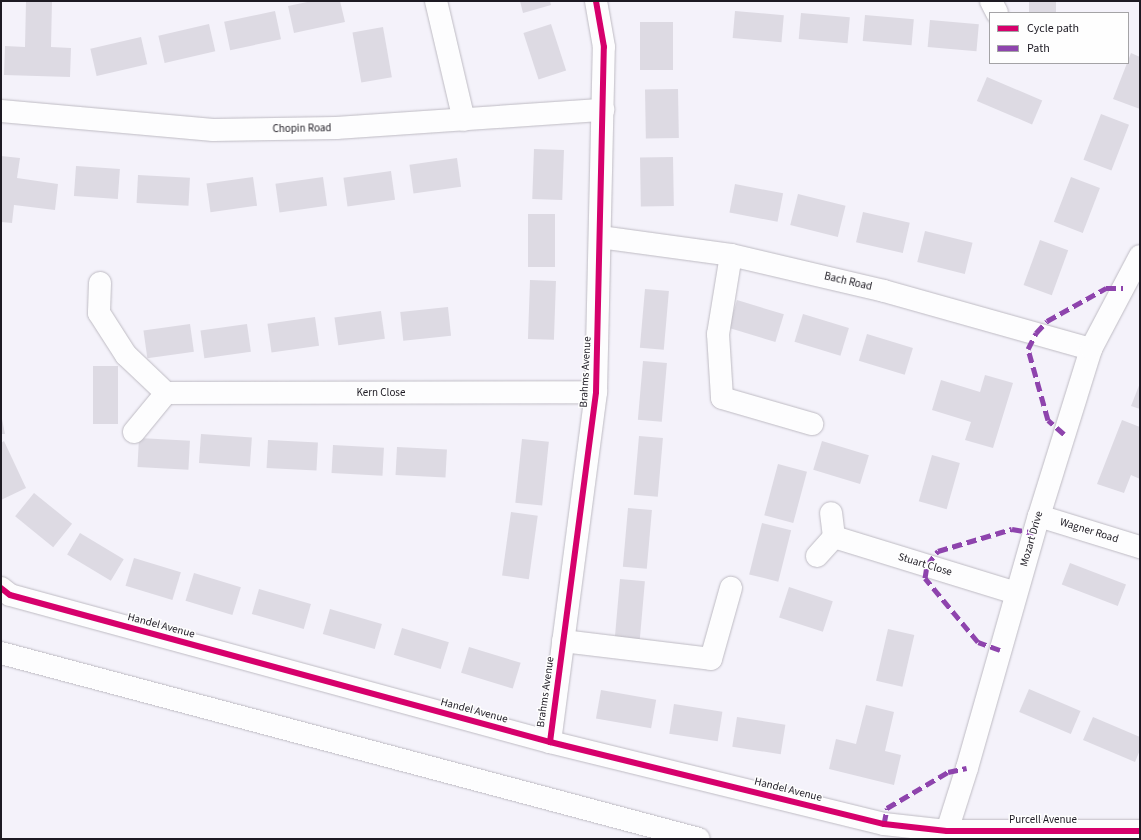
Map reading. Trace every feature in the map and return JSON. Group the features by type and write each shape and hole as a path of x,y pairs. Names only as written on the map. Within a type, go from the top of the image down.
{"street":[{"path":"436,1 464,120"},
{"name":"Brahms Avenue","path":"550,742 596,392 604,47 596,1"},
{"path":"991,1 996,12"},
{"name":"Chopin Road","path":"1,111 212,130 336,128 603,110"},
{"name":"Bach Road","path":"600,237 731,255 884,291 1091,349"},
{"path":"731,255 718,334 722,398 812,424"},
{"name":"Mozart Drive","path":"947,831 968,768 1016,593 1091,349 1140,256"},
{"path":"100,283 99,313 126,356 166,393 134,432"},
{"name":"Kern Close","path":"166,393 596,392"},
{"path":"817,556 834,537 831,513"},
{"name":"Wagner Road","path":"1039,516 1140,547"},
{"name":"Stuart Close","path":"834,537 1016,593"},
{"name":"Handel Avenue","path":"1,588 10,595 550,742 884,824 947,831"},
{"path":"563,642 711,658 731,588"},
{"path":"1,652 699,839"},
{"name":"Purcell Avenue","path":"947,831 1140,831"}],"building":[{"path":"26,1 52,1 51,47 71,48 70,77 4,75 5,46 25,47"},
{"path":"312,1 340,1 345,22 294,33 288,6"},
{"path":"520,1 550,1 551,5 523,13"},
{"path":"1029,1 1056,1 1056,12 1029,12"},
{"path":"275,11 281,39 230,50 224,22"},
{"path":"735,11 784,15 781,42 733,38"},
{"path":"801,13 850,17 848,43 799,39"},
{"path":"865,15 914,19 912,45 863,41"},
{"path":"930,20 979,24 976,51 928,47"},
{"path":"640,22 673,22 673,70 640,70"},
{"path":"209,24 215,51 165,63 158,36"},
{"path":"551,24 566,71 539,80 523,33"},
{"path":"383,27 392,77 361,83 352,32"},
{"path":"141,37 147,64 97,76 90,49"},
{"path":"1131,53 1140,57 1140,109 1113,99 1127,64 1129,64"},
{"path":"987,77 1042,100 1032,124 977,101"},
{"path":"678,89 679,138 646,139 645,90"},
{"path":"1101,114 1129,125 1111,170 1083,160"},
{"path":"534,149 564,150 562,200 532,199"},
{"path":"1,156 20,158 17,178 58,184 55,210 14,205 12,223 1,222"},
{"path":"673,157 674,206 641,207 640,158"},
{"path":"457,158 461,187 414,193 409,165"},
{"path":"76,166 120,169 118,199 74,196"},
{"path":"391,171 395,200 348,206 343,178"},
{"path":"138,175 190,178 188,206 137,203"},
{"path":"253,177 257,206 210,212 206,184"},
{"path":"323,177 327,206 280,212 275,184"},
{"path":"1071,177 1100,188 1083,233 1054,222"},
{"path":"735,184 783,193 778,222 729,212"},
{"path":"798,194 846,206 838,237 790,225"},
{"path":"863,212 910,223 903,253 856,242"},
{"path":"528,214 555,214 555,267 528,267"},
{"path":"925,231 973,243 965,274 917,262"},
{"path":"1040,240 1068,250 1052,295 1024,285"},
{"path":"530,280 556,281 554,340 528,339"},
{"path":"645,289 669,291 664,350 640,348"},
{"path":"737,300 784,314 775,342 729,328"},
{"path":"448,307 451,336 403,341 400,312"},
{"path":"381,311 385,339 338,345 334,318"},
{"path":"803,314 849,328 840,356 795,342"},
{"path":"315,317 319,346 272,352 267,324"},
{"path":"190,324 194,352 147,358 143,331"},
{"path":"247,324 251,352 204,358 200,331"},
{"path":"867,334 913,348 905,375 859,361"},
{"path":"643,361 667,363 662,422 638,420"},
{"path":"93,366 118,366 118,424 93,424"},
{"path":"985,375 1013,383 993,448 965,440 971,422 932,410 941,380 980,392"},
{"path":"1140,383 1140,409 1131,406"},
{"path":"1,414 5,434 1,434"},
{"path":"1122,420 1140,427 1140,479 1131,475 1124,493 1097,484"},
{"path":"201,434 252,438 250,466 199,463"},
{"path":"639,436 663,438 658,497 634,495"},
{"path":"139,438 190,441 188,470 137,467"},
{"path":"522,439 549,442 542,505 515,503"},
{"path":"268,440 318,443 316,471 267,468"},
{"path":"4,441 26,488 1,500 1,443"},
{"path":"822,441 869,455 860,484 813,470"},
{"path":"333,445 384,448 382,476 332,473"},
{"path":"397,447 447,450 445,478 396,475"},
{"path":"932,455 960,463 947,509 919,501"},
{"path":"778,464 807,472 793,523 764,515"},
{"path":"34,493 72,524 53,547 15,516"},
{"path":"628,508 652,510 647,569 623,567"},
{"path":"511,512 538,516 529,579 502,575"},
{"path":"762,523 791,530 778,582 749,574"},
{"path":"80,533 124,559 111,581 67,554"},
{"path":"134,558 181,572 172,600 126,586"},
{"path":"1070,563 1126,585 1118,606 1062,584"},
{"path":"194,573 241,587 232,615 186,601"},
{"path":"620,579 645,581 640,640 615,638"},
{"path":"789,587 833,601 823,632 779,617"},
{"path":"259,589 311,604 304,629 252,614"},
{"path":"330,609 382,624 375,649 323,634"},
{"path":"402,628 449,642 441,669 394,655"},
{"path":"888,629 914,635 902,687 876,681"},
{"path":"469,647 521,663 513,689 461,673"},
{"path":"1029,689 1081,711 1071,734 1019,712"},
{"path":"601,690 656,700 651,728 596,719"},
{"path":"674,704 722,712 718,741 669,734"},
{"path":"866,705 894,712 885,751 901,755 894,785 829,769 836,739 856,744"},
{"path":"737,717 785,725 781,754 732,747"},
{"path":"1093,717 1140,737 1140,750 1135,762 1083,740"}],"marked path":[{"path":"1064,434 1048,420 1028,349 1036,333 1047,321 1106,288 1123,288"},
{"path":"1000,650 978,642 925,578 927,565 938,551 1012,529 1034,533"},
{"path":"884,824 887,808 948,772 967,768"}],"cycle path":[{"path":"550,742 596,392 604,47 596,1"},
{"path":"1,588 10,595 550,742 884,824 947,831 1140,831"}]}
